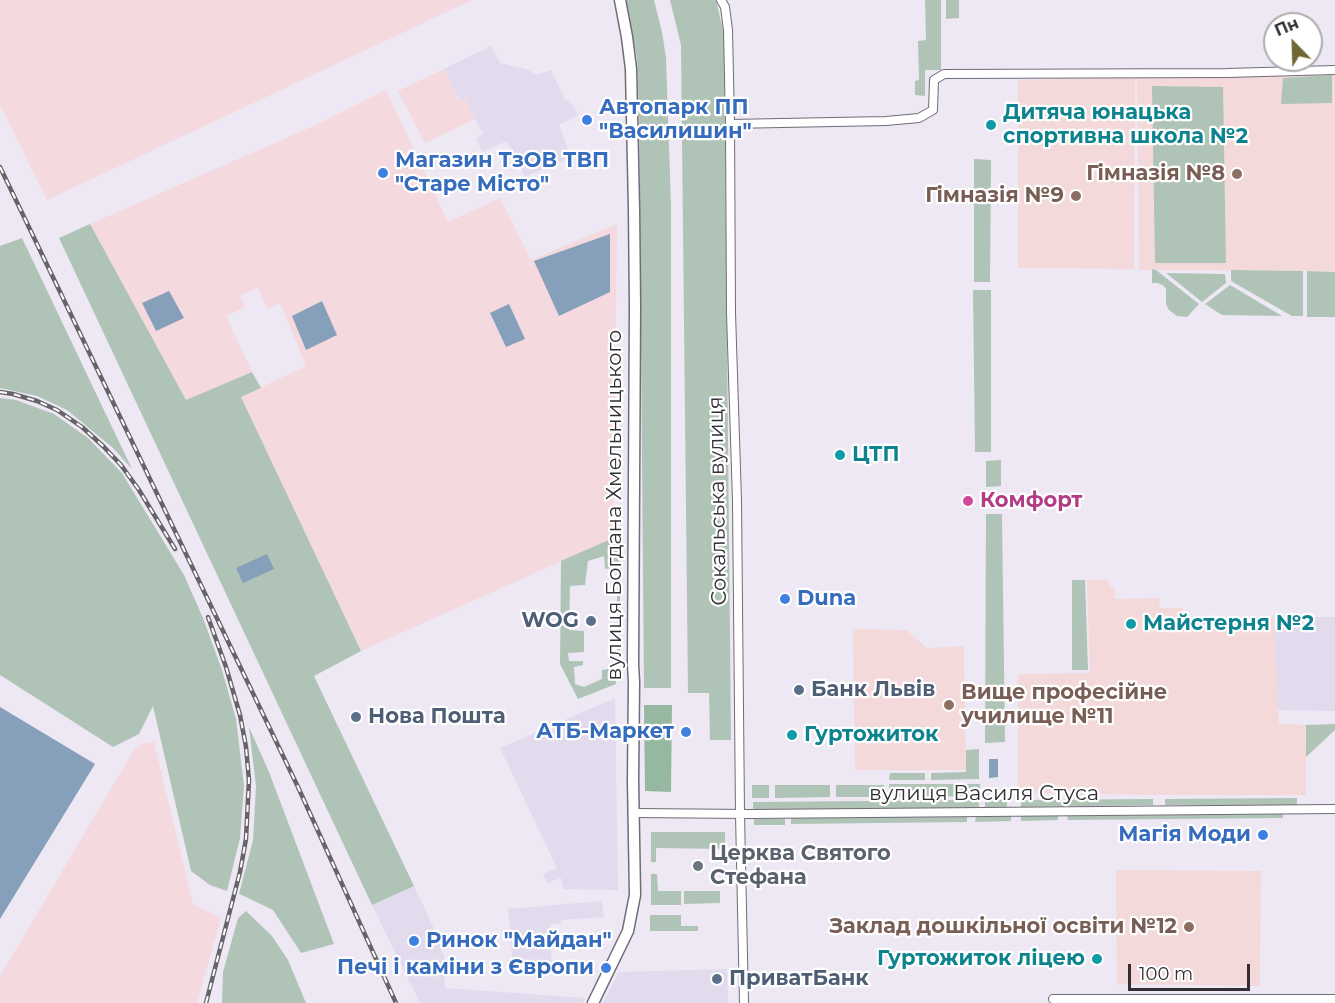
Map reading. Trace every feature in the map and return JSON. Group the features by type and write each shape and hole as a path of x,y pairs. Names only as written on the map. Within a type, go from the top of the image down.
{"street":[{"name":"вулиця Богдана Хмельницького","path":"592,1003 628,931 635,895 634,209 631,69 620,0"},
{"name":"Сокальська вулиця","path":"722,0 728,30 744,1003"},
{"path":"730,124 886,121 919,118 933,110 933,80 944,74 1227,73 1335,70"},
{"name":"вулиця Василя Стуса","path":"634,813 1335,810"},
{"path":"1053,999 1335,999"}],"shaded area":[{"path":"0,0 472,0 47,200 0,105"},
{"path":"491,46 500,63 526,69 537,75 551,70 565,100 570,101 578,115 559,125 571,157 525,177 507,141 482,152 476,138 483,134 465,99 460,100 444,69"},
{"path":"444,69 459,100 465,98 475,119 425,143 398,91"},
{"name":"Гімназія №8","path":"1335,75 1335,271 1139,270 1137,78"},
{"name":"Гімназія №9","path":"1135,77 1134,269 1018,268 1018,80"},
{"path":"386,90 448,222 500,198 531,260 617,224 613,538 361,651 241,397 306,366 280,303 267,309 258,288 240,296 245,307 226,316 252,372 186,401 90,224 318,124"},
{"path":"1087,580 1107,580 1110,587 1114,587 1115,599 1159,598 1160,608 1183,608 1183,617 1274,617 1279,724 1306,725 1306,795 1018,793 1018,674 1090,673"},
{"path":"1274,617 1335,617 1335,711 1278,710"},
{"path":"853,629 906,630 927,648 964,646 966,770 855,770"},
{"path":"615,698 618,890 564,889 561,878 547,883 543,874 557,868 500,748"},
{"path":"154,742 193,904 221,918 197,1003 0,1003 0,976 134,750 143,743"},
{"name":"Заклад дошкільної освіти №12","path":"1116,870 1261,871 1260,986 1117,984"},
{"name":"Ринок \"Майдан\"","path":"414,886 444,956 445,988 585,998 583,1003 420,1003 372,905"},
{"path":"602,901 604,917 561,920 561,923 549,925 552,965 528,968 528,963 513,964 508,909"},
{"path":"727,969 728,1003 603,1003 619,972"}],"green space":[{"path":"625,0 654,0 666,58 671,206 671,688 644,688 639,113 637,59"},
{"path":"670,0 716,0 724,34 731,740 710,740 709,693 688,693 681,45"},
{"path":"925,0 941,0 941,70 925,70 925,96 915,95 915,81 919,80 918,41 926,40"},
{"path":"946,0 959,0 959,18 946,19"},
{"path":"1332,75 1332,103 1281,104 1283,78"},
{"path":"1152,86 1223,87 1226,263 1155,263"},
{"path":"974,159 991,160 990,282 974,282"},
{"path":"90,224 186,400 252,372 261,388 241,397 361,651 314,676 414,886 372,905 59,238"},
{"path":"22,238 132,469 113,448 67,410 37,396 0,388 0,246"},
{"path":"1152,269 1199,304 1187,317 1177,316 1169,310 1166,304 1166,289 1158,283 1152,283"},
{"path":"1231,270 1303,271 1303,316 1292,316 1231,281"},
{"path":"1307,271 1335,272 1335,317 1307,317"},
{"path":"1166,273 1225,274 1226,283 1202,302"},
{"path":"1230,285 1282,316 1222,315 1205,304"},
{"path":"973,290 991,290 991,452 975,452"},
{"path":"0,398 16,400 54,414 88,438 122,473 184,575 222,670 236,719 244,786 240,838 227,891 210,885 191,871 153,706 139,734 113,747 0,675"},
{"path":"1001,460 1001,486 986,487 986,461"},
{"path":"986,514 1002,514 1005,742 985,743"},
{"path":"619,537 619,567 605,569 604,556 588,561 585,585 570,586 569,630 584,631 584,652 568,653 569,661 583,661 583,665 574,667 575,684 584,687 602,679 602,670 615,668 616,684 578,699 560,664 561,561"},
{"path":"1072,580 1085,580 1088,670 1072,670"},
{"path":"617,582 620,582 620,657 617,657"},
{"path":"644,705 672,705 671,792 645,791"},
{"path":"1335,724 1335,730 1306,757 1306,725"},
{"path":"249,727 269,772 334,944 301,953 273,910 239,894 253,840 256,786"},
{"path":"979,749 979,779 931,780 931,773 966,772 966,750"},
{"path":"890,773 925,773 925,780 889,780"},
{"path":"889,784 980,784 980,796 889,797"},
{"path":"752,785 769,785 769,798 752,798"},
{"path":"775,785 830,785 830,797 775,798"},
{"path":"836,785 884,785 883,797 836,797"},
{"path":"1297,798 1297,805 1165,805 1165,799"},
{"path":"1153,799 1153,805 1021,807 1021,800"},
{"path":"979,800 979,808 753,811 753,802"},
{"path":"985,800 1007,800 1007,808 985,808"},
{"path":"1283,814 1283,818 1068,820 1067,816"},
{"path":"967,815 967,822 791,824 791,816"},
{"path":"976,815 1011,815 1011,821 975,822"},
{"path":"1021,815 1058,815 1058,820 1021,821"},
{"path":"754,819 785,819 785,825 754,825"},
{"path":"651,832 725,832 725,849 656,848 656,862 651,862"},
{"path":"651,874 657,874 658,891 681,891 681,905 651,905"},
{"path":"684,891 720,891 720,903 684,904"},
{"path":"246,911 272,936 288,960 306,1003 222,1003 223,972 238,918"},
{"path":"650,915 681,915 681,926 698,926 698,931 650,931"}],"water":[{"path":"610,234 610,292 559,316 534,261"},
{"path":"169,291 184,318 156,331 142,303"},
{"path":"322,301 337,335 306,350 292,316"},
{"path":"509,304 525,339 506,347 490,313"},
{"path":"267,554 274,569 243,583 236,568"},
{"path":"0,707 95,764 0,919"},
{"path":"989,759 998,759 998,777 989,778"}],"railway":[{"path":"0,167 298,787 396,1003"},
{"path":"0,392 37,401 57,410 82,427 121,465 175,549"},
{"path":"206,1003 240,872 246,839 249,780 240,715 208,617"}],"place":[{"name":"Автопарк ПП \"Василишин\"","path":"587,120"},
{"name":"Дитяча юнацька спортивна школа №2","path":"991,125"},
{"name":"Магазин ТзОВ ТВП \"Старе Місто\"","path":"383,173"},
{"name":"Гімназія №8","path":"1237,174"},
{"name":"Гімназія №9","path":"1076,196"},
{"name":"ЦТП","path":"840,455"},
{"name":"Комфорт","path":"968,501"},
{"name":"Duna","path":"785,599"},
{"name":"WOG","path":"591,621"},
{"name":"Майстерня №2","path":"1131,624"},
{"name":"Банк Львів","path":"799,690"},
{"name":"Вище професійне училище №11","path":"949,705"},
{"name":"Нова Пошта","path":"356,717"},
{"name":"АТБ-Маркет","path":"686,732"},
{"name":"Гуртожиток","path":"792,735"},
{"name":"Магія Моди","path":"1263,835"},
{"name":"Церква Святого Стефана","path":"698,866"},
{"name":"Заклад дошкільної освіти №12","path":"1189,927"},
{"name":"Ринок \"Майдан\"","path":"414,941"},
{"name":"Гуртожиток ліцею","path":"1097,959"},
{"name":"Печі і каміни з Європи","path":"606,968"},
{"name":"ПриватБанк","path":"717,979"}]}
